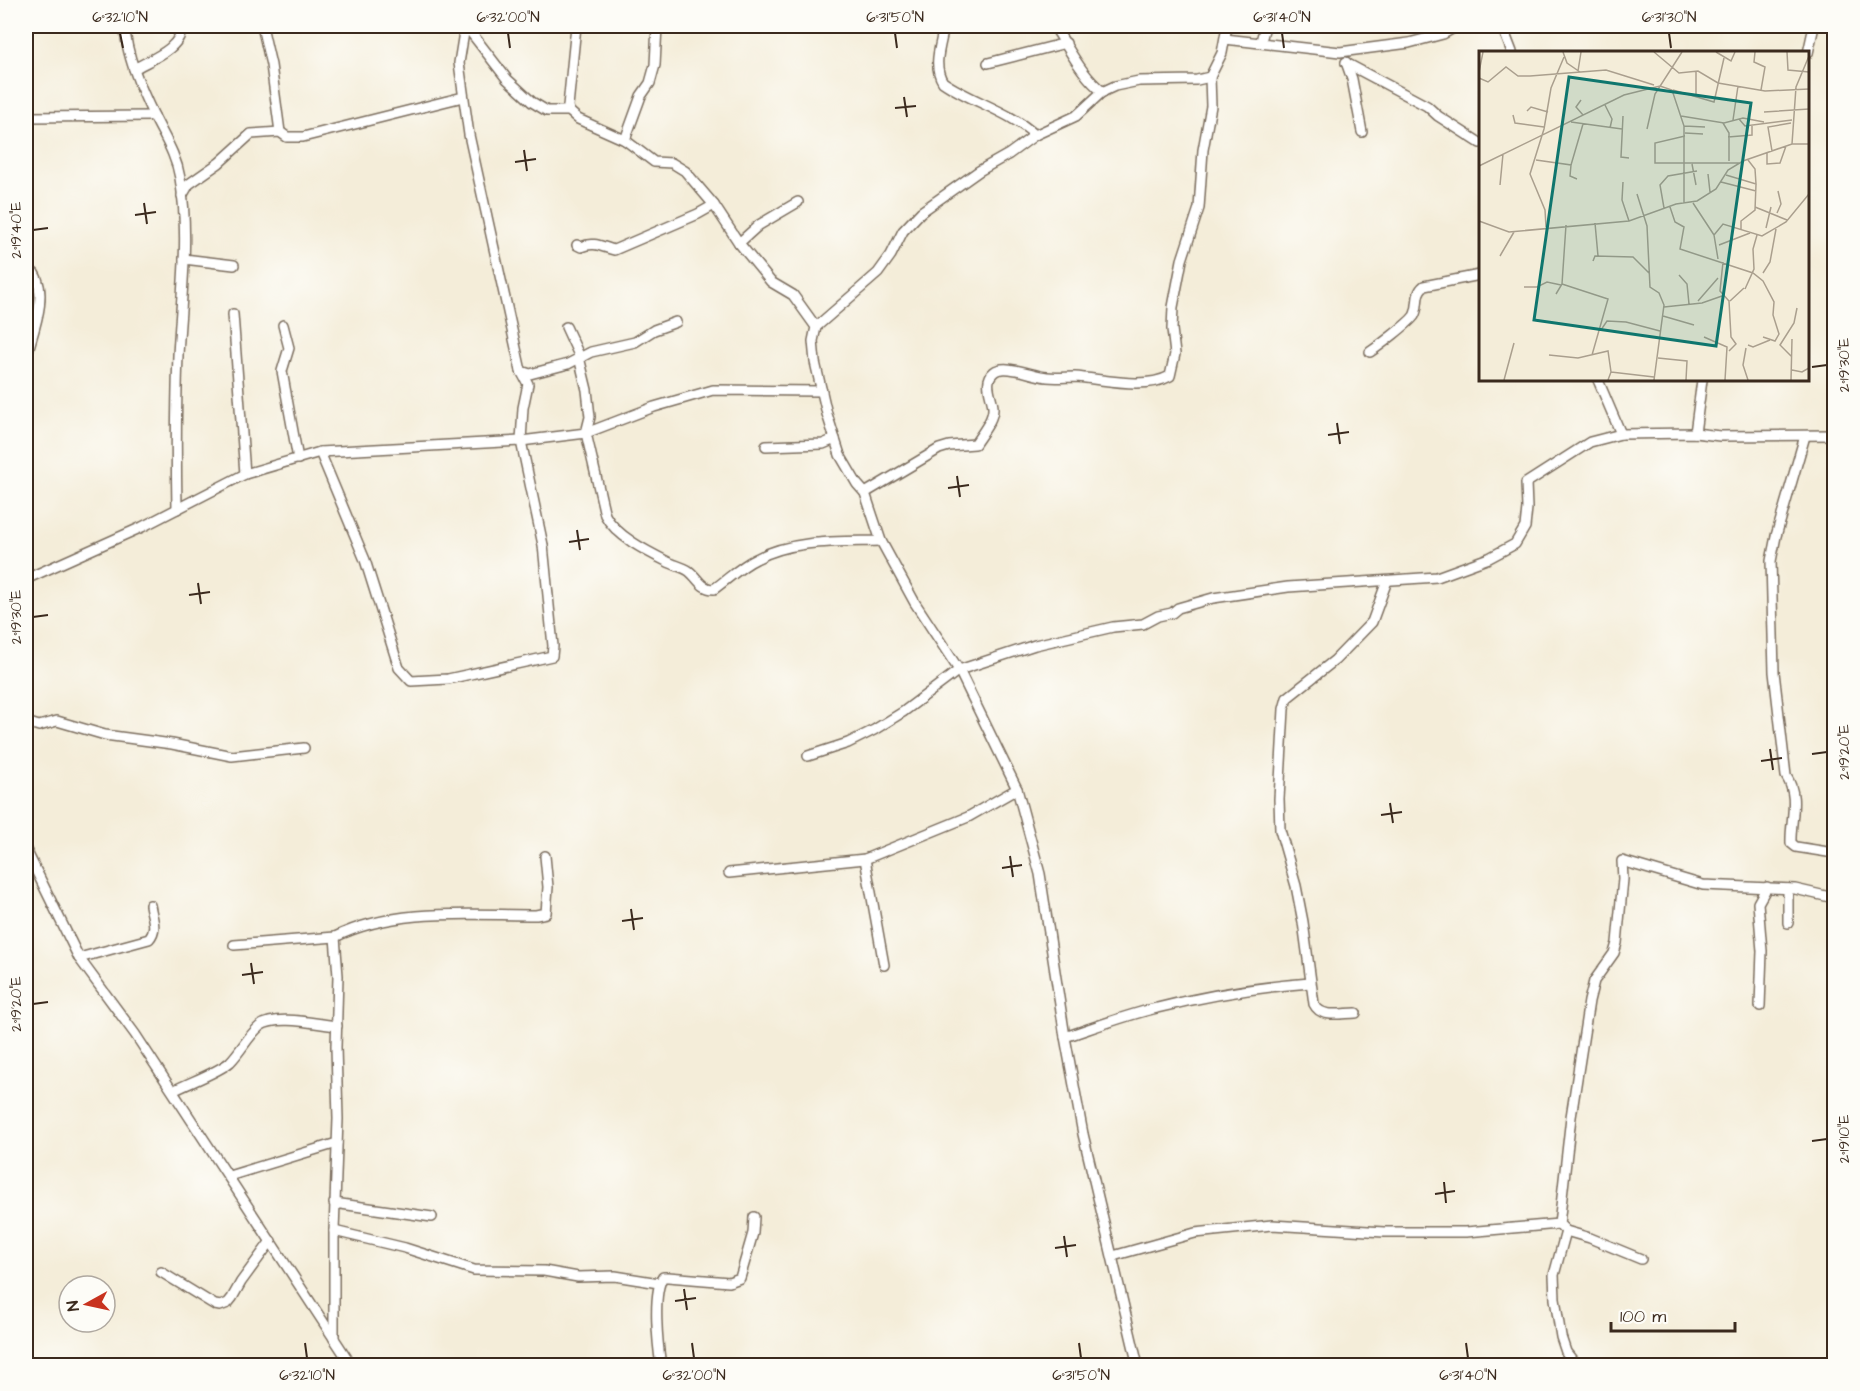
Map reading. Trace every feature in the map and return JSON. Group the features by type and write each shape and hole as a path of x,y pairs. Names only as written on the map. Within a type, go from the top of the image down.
{"street":[{"path":"125,26 134,69 174,155 182,197 184,260 178,354 177,509"},
{"path":"134,69 168,49 179,39 182,34 181,26"},
{"path":"262,26 271,65 280,132"},
{"path":"320,452 365,560 399,668 411,681 448,679 552,656 553,646 543,545 521,441 523,408 528,384 521,371 468,135 459,63 466,26"},
{"path":"466,26 507,79 532,102 548,111 569,111"},
{"path":"576,26 569,89 569,111 578,119 626,140 654,162 672,163 686,171 714,204 739,243 771,282 793,295 816,327"},
{"path":"626,140 641,96 650,83 655,65 657,26"},
{"path":"944,26 937,63 943,82 1000,112 1035,135"},
{"path":"1054,26 1078,65 1094,85 1103,92"},
{"path":"865,493 939,449 975,444 992,416 989,379 994,372 1004,367 1049,378 1100,379 1124,383 1161,381 1170,376 1175,354 1172,329 1173,306 1182,260 1195,225 1198,208 1203,150 1211,106 1210,77 1222,53 1227,26"},
{"path":"1261,41 1265,26"},
{"path":"1225,39 1261,41 1340,52 1409,43 1443,34 1457,26"},
{"path":"1502,26 1512,51"},
{"path":"1808,51 1814,26"},
{"path":"988,63 1066,43"},
{"path":"1340,52 1352,80 1362,132"},
{"path":"1346,63 1427,106 1438,116 1479,142"},
{"path":"1138,1365 1083,1134 1065,1036 1042,883 1027,820 1017,789 959,670 915,603 881,541 865,493 840,455 827,414 815,362 813,341 816,327 878,273 891,255 903,231 921,212 979,171 1009,154 1035,135 1076,116 1103,92 1115,86 1138,81 1197,80 1210,77"},
{"path":"182,197 189,184 219,163 251,134 280,132 287,137 303,137 463,97"},
{"path":"26,117 154,116"},
{"path":"739,243 759,225 798,202"},
{"path":"577,245 581,248 588,244 598,244 614,250 698,214 714,204"},
{"path":"184,260 234,265"},
{"path":"26,271 34,273 39,282 39,302 26,357"},
{"path":"1370,352 1382,345 1414,315 1419,290 1424,286 1479,275"},
{"path":"233,314 245,474"},
{"path":"521,371 530,374 568,364 591,352 635,342 654,330 676,322"},
{"path":"283,325 289,348 282,371 298,459"},
{"path":"566,327 579,357 587,390 590,417 586,433 605,515 611,525 637,544 690,572 708,589 714,589 756,559 782,549 815,543 881,541"},
{"path":"1598,381 1621,434"},
{"path":"1695,433 1702,381"},
{"path":"26,579 142,527 245,474 320,452 521,441 586,433 654,407 713,390 822,391"},
{"path":"808,756 848,743 874,730 903,712 959,670 1035,645 1075,634 1143,624 1178,608 1203,600 1288,587 1437,577 1507,550 1515,544 1525,527 1526,483 1590,442 1621,434 1834,435"},
{"path":"1805,436 1771,561 1774,672 1786,776 1793,789 1791,843 1796,847 1834,853"},
{"path":"766,446 823,444 835,439"},
{"path":"1356,1013 1322,1014 1317,1011 1310,983 1296,886 1280,830 1279,799 1284,709 1287,698 1352,645 1372,622 1388,581"},
{"path":"26,722 39,726 57,721 105,735 172,744 232,756 304,748"},
{"path":"729,873 865,859 968,817 1017,789"},
{"path":"26,850 79,958 135,1034 352,1365"},
{"path":"234,945 335,937 350,930 425,915 536,915 546,913 548,887 544,856"},
{"path":"865,859 884,965"},
{"path":"1577,1365 1566,1352 1561,1337 1554,1275 1562,1227 1572,1117 1589,1001 1594,981 1614,953 1617,943 1623,879 1622,861 1703,885 1788,889 1834,898"},
{"path":"1760,1006 1762,951 1758,903 1767,887"},
{"path":"1788,889 1788,923"},
{"path":"79,958 149,939 154,928 150,905"},
{"path":"334,1339 338,976 335,937"},
{"path":"1065,1036 1155,1008 1210,995 1258,987 1310,983"},
{"path":"173,1091 230,1062 258,1027 266,1022 279,1020 337,1026"},
{"path":"229,1176 337,1143"},
{"path":"334,1203 432,1217"},
{"path":"661,1365 659,1283 663,1278 668,1277 729,1282 740,1278 753,1233 754,1217"},
{"path":"1113,1256 1195,1233 1272,1225 1396,1232 1466,1232 1562,1227 1641,1259"},
{"path":"334,1231 405,1248 474,1270 544,1271 578,1277 615,1276 659,1283"},
{"path":"161,1272 220,1306 228,1303 232,1298 241,1281 271,1241"}]}
